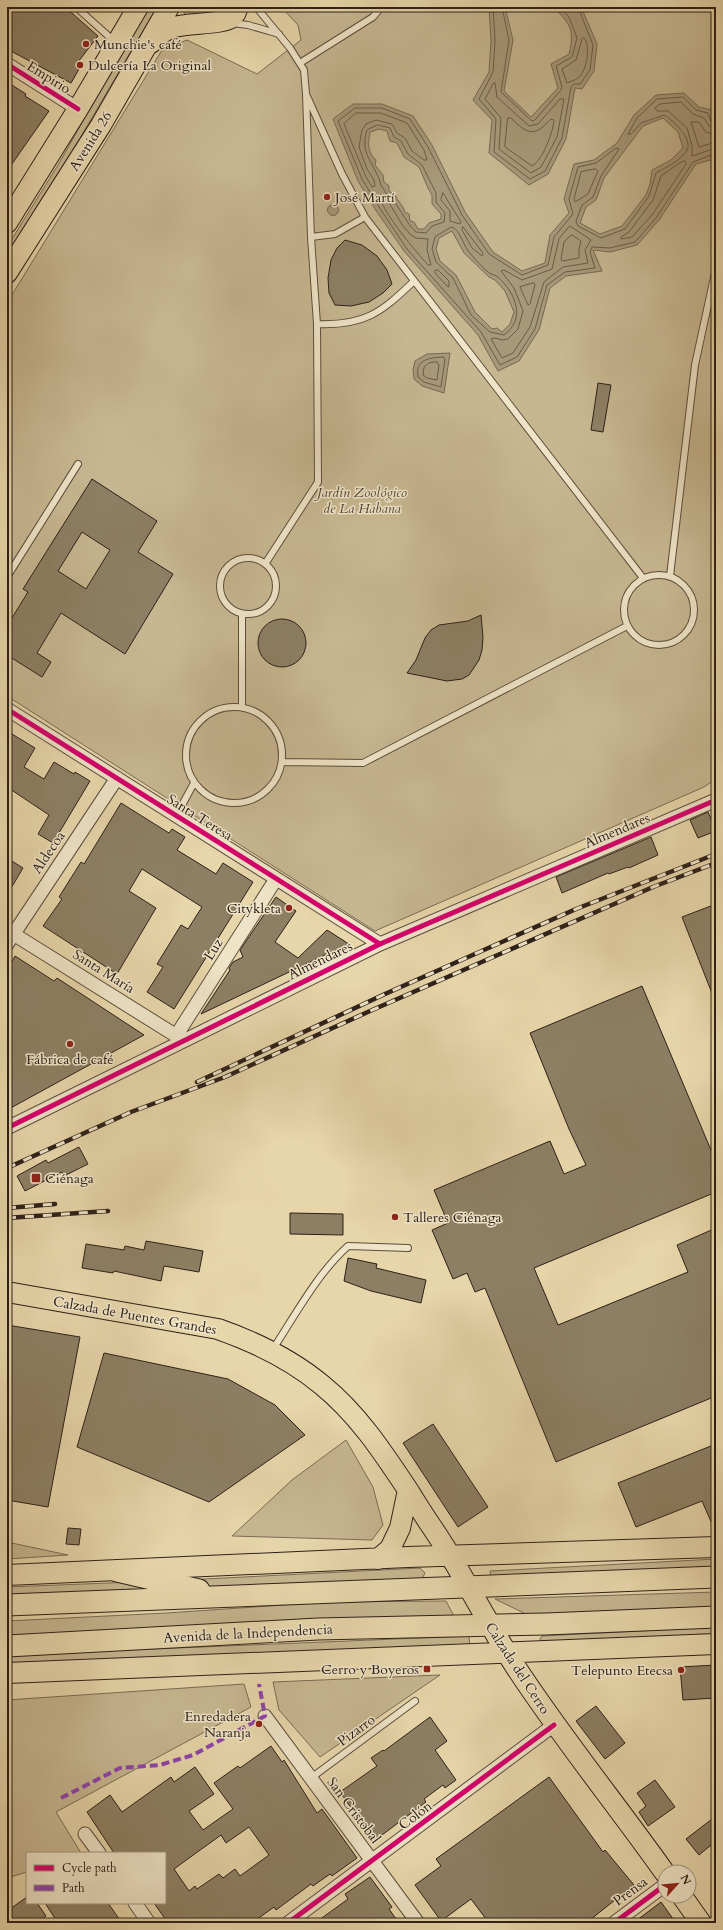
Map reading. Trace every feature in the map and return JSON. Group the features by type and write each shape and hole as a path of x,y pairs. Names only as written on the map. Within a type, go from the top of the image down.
{"highway":[{"path":"117,1571 225,1596"},
{"path":"7,1605 716,1577"},
{"name":"Avenida de la Independencia","path":"7,1646 318,1629 490,1625 716,1616"}],"main road":[{"name":"Avenida 26","path":"7,223 78,109 138,7"},
{"name":"Avenida 26","path":"7,273 101,125 169,7"},
{"path":"147,47 162,32 174,27 198,22 216,22 231,18 237,11 237,7"},
{"name":"Calzada de Puentes Grandes","path":"7,1292 218,1329 249,1340 297,1367 322,1384 347,1408 377,1442 450,1556"},
{"path":"378,1559 390,1549 398,1533 408,1490"},
{"path":"7,1575 450,1556 716,1547"},
{"name":"Calzada del Cerro","path":"450,1556 506,1652 554,1725 659,1864"},
{"path":"7,1672 255,1661 423,1657 506,1652 716,1644"},
{"path":"688,1904 701,1923"}],"street":[{"name":"Empirio","path":"7,64 78,109"},
{"name":"Santa Teresa","path":"7,709 380,944"},
{"name":"Aldecoa","path":"9,936 117,778"},
{"name":"Almendares","path":"7,1128 180,1038 380,944 716,800"},
{"name":"Luz","path":"180,1038 276,879"},
{"name":"Santa María","path":"9,936 180,1038"},
{"name":"San Cristobal","path":"265,1716 418,1923"},
{"name":"Colón","path":"288,1923 373,1862 554,1725"},
{"path":"85,1834 97,1852"},
{"name":"Prensa","path":"614,1923 657,1891"},
{"path":"136,1904 149,1923"}],"lane":[{"path":"76,7 117,43"},
{"path":"256,7 280,35 304,70 311,237 317,324 318,482 265,564"},
{"path":"300,63 373,17 378,11 378,7"},
{"path":"216,22 248,25 280,35"},
{"path":"306,94 342,174 365,217 643,578"},
{"path":"311,237 335,234 365,217"},
{"path":"670,576 695,365 716,268"},
{"path":"317,324 339,325 359,321 391,303 414,281"},
{"path":"7,577 78,464"},
{"path":"247,557 257,559 272,571 276,580 276,589 274,598 261,612 251,615 242,614 233,611 221,597 219,588 220,578 224,570 234,561 247,557"},
{"path":"661,575 670,576 686,587 694,603 692,622 688,630 675,642 657,645 639,640 627,626 624,608 625,599 636,583 643,578 661,575"},
{"path":"242,614 242,707"},
{"path":"282,762 363,763 627,626"},
{"path":"226,707 242,707 256,712 268,720 277,733 282,747 282,762 277,778 267,791 253,800 237,804 221,802 206,795 194,783 187,768 185,752 188,736 197,722 210,712 226,707"},
{"path":"176,816 194,783"},
{"path":"271,1352 324,1273 348,1246 408,1248"},
{"name":"Pizarro","path":"311,1778 416,1701"}],"green space":[{"path":"148,7 157,7 62,169 7,258 7,247 58,165"},
{"path":"186,7 221,7 222,9 218,13 203,13 185,17 184,11"},
{"name":"Jardín Zoológico de La Habana","path":"281,7 716,7 716,779 704,787 375,931 7,696 7,303 162,50 187,40 257,74 301,40 298,25"},
{"path":"346,1440 373,1487 383,1525 372,1540 232,1536 292,1480"},
{"path":"7,1542 68,1555 7,1559"},
{"path":"716,1559 716,1569 491,1579 490,1571"},
{"path":"420,1568 425,1573 422,1579 7,1595 7,1587"},
{"path":"716,1592 716,1609 532,1617 495,1599"},
{"path":"446,1601 455,1618 7,1636 7,1621 167,1613 327,1602"},
{"path":"716,1627 716,1636 541,1642 540,1639 542,1636"},
{"path":"469,1636 470,1648 7,1666 7,1655"},
{"path":"440,1675 320,1757 279,1710 273,1682"},
{"path":"244,1684 251,1707 56,1812 80,1852 26,1852 26,1872 7,1878 7,1700"}],"water":[{"path":"489,7 505,7 513,40 504,91 531,117 558,88 551,64 569,54 571,46 570,28 564,18 553,7 581,7 597,44 594,71 582,89 575,88 566,139 548,174 529,185 489,153 492,120 473,100 489,72 491,41"},
{"path":"684,93 699,107 712,110 716,134 716,153 714,159 696,164 659,220 637,245 610,252 593,250 602,271 566,276 550,288 539,330 519,361 498,371 478,335 404,251 377,212 358,181 333,119 353,104 382,104 413,116 432,145 465,212 493,252 522,271 545,263 550,235 569,213 564,199 574,164 594,160 617,143 634,115 656,95","holes":["663,118 678,132 683,148 671,160 652,170 650,184 646,195 622,226 600,234 580,223 586,207 596,200 604,178 643,126","379,129 387,131 390,141 397,143 404,157 419,167 432,195 432,204 441,214 441,219 429,223 424,229 418,229 414,222 410,221 409,214 405,212 395,195 389,191 389,186 384,182 383,175 375,165 376,160 371,154 369,147 370,132","452,231 464,253 489,277 495,280 505,291 514,312 510,324 502,332 497,328 492,329 475,312 456,275 440,261 436,249 439,238"]},
{"path":"333,204 337,206 339,210 337,214 333,216 329,214 327,210 329,206"},
{"path":"450,353 444,393 422,386 414,379 413,370 415,361 427,354"}],"building":[{"path":"7,7 65,7 98,36 78,62 82,64 71,83 7,49"},
{"path":"7,82 26,94 25,96 49,111 7,171"},
{"path":"345,240 362,245 377,256 387,270 392,284 383,293 369,302 351,306 335,305 329,293 328,278 331,260 337,248"},
{"path":"598,383 611,385 603,432 591,430"},
{"path":"92,479 157,521 138,552 173,574 125,654 61,613 37,653 51,662 42,677 7,655 7,626 28,592 23,589","holes":["82,532 110,550 86,589 58,571"]},
{"path":"481,615 483,637 482,650 479,660 469,675 462,679 447,681 407,673 416,660 425,638 431,630 439,625 468,621"},
{"path":"282,619 291,621 299,626 304,634 306,643 304,652 299,660 291,665 282,667 273,665 265,660 260,652 258,643 260,634 265,626 273,621"},
{"path":"7,731 35,748 24,767 44,779 54,762 74,774 75,772 90,781 53,843 38,834 49,815 7,787"},
{"path":"121,803 169,833 172,829 185,837 177,850 216,874 223,863 253,882 174,1009 147,992 163,967 157,964 181,925 188,929 202,907 142,869 129,891 156,908 117,974 43,926 62,899 59,897 81,862 84,864"},
{"path":"708,812 716,831 698,838 690,820"},
{"path":"651,837 658,855 629,868 628,867 609,874 608,873 562,893 556,877"},
{"path":"7,858 23,868 7,895"},
{"path":"276,897 296,911 275,942 298,958 327,930 352,946 333,956 329,953 201,1014 230,970 229,968 233,962 243,957 240,950"},
{"path":"716,904 716,1000 715,1001 682,917"},
{"name":"Fábrica de café","path":"15,956 54,981 57,978 144,1035 7,1110 7,970"},
{"path":"642,986 716,1162 716,1192 534,1268 558,1325 688,1272 677,1245 716,1228 716,1396 556,1462 485,1288 475,1292 467,1273 453,1279 432,1230 448,1223 434,1190 550,1141 564,1174 586,1165 569,1129 530,1033"},
{"path":"79,1147 88,1164 64,1176 62,1172 25,1191 17,1176 46,1160 48,1163"},
{"path":"290,1213 343,1214 343,1235 290,1234"},
{"path":"146,1241 203,1251 199,1272 164,1266 161,1281 114,1271 113,1273 82,1268 86,1244 124,1250 125,1246 144,1250"},
{"path":"348,1258 377,1264 376,1268 426,1280 421,1303 371,1291 344,1281"},
{"path":"7,1325 80,1337 48,1507 7,1500"},
{"path":"104,1353 228,1379 275,1405 305,1435 209,1502 77,1447"},
{"path":"433,1424 488,1507 458,1527 403,1443"},
{"path":"716,1444 716,1533 702,1501 636,1527 618,1483"},
{"path":"68,1528 81,1529 79,1545 66,1544"},
{"path":"716,1665 716,1698 683,1700 680,1667"},
{"path":"596,1706 625,1743 605,1759 576,1721"},
{"path":"430,1717 447,1741 435,1750 456,1780 445,1788 443,1785 424,1799 426,1802 374,1841 340,1792 377,1766 371,1758 383,1750 384,1751"},
{"path":"271,1746 282,1762 284,1760 317,1813 322,1809 357,1858 332,1876 330,1874 313,1886 311,1884 276,1910 274,1907 252,1923 168,1923 155,1904 166,1904 166,1852 113,1852 87,1812 110,1795 122,1812 171,1777 174,1782 195,1767 214,1794 189,1811 203,1830 233,1809 214,1783 238,1766 240,1768","holes":["249,1827 269,1855 240,1876 235,1869 223,1878 219,1874 197,1889 195,1886 189,1891 174,1869 221,1835 226,1843"]},
{"path":"549,1777 603,1852 605,1850 634,1885 586,1923 489,1923 471,1899 441,1921 415,1885 441,1866 436,1859"},
{"path":"655,1780 675,1807 648,1826 639,1812 646,1806 637,1793"},
{"path":"716,1816 716,1841 699,1855 686,1839"},
{"path":"370,1877 392,1907 389,1909 399,1923 315,1923 348,1899 345,1894"},
{"path":"26,1898 26,1904 38,1904 46,1916 36,1923 7,1923 7,1911"},
{"path":"46,1904 109,1904 122,1923 58,1923"},
{"path":"658,1904 662,1904 676,1923 633,1923"}],"railway":[{"path":"197,1082 385,994 576,909 716,854"},
{"path":"7,1168 131,1112 225,1077 370,1011 653,887 716,863"},
{"path":"7,1208 55,1204"},
{"path":"7,1218 108,1211"}],"marked path":[{"path":"61,1798 120,1768 160,1765 193,1755 265,1716 259,1684"}],"cycle path":[{"path":"7,64 78,109"},
{"path":"7,709 380,944"},
{"path":"7,1128 380,944 716,800"},
{"path":"288,1923 554,1725"},
{"path":"614,1923 657,1891"}],"place":[{"name":"Munchie's café","path":"86,44"},
{"name":"Dulcería La Original","path":"80,65"},
{"name":"José Martí","path":"327,197"},
{"name":"Citykleta","path":"289,908"},
{"name":"Fábrica de café","path":"70,1044"},
{"name":"Ciénaga","path":"36,1178"},
{"name":"Talleres Ciénaga","path":"395,1217"},
{"name":"Cerro y Boyeros","path":"427,1669"},
{"name":"Telepunto Etecsa","path":"681,1670"},
{"name":"Enredadera Naranja","path":"259,1724"}]}
